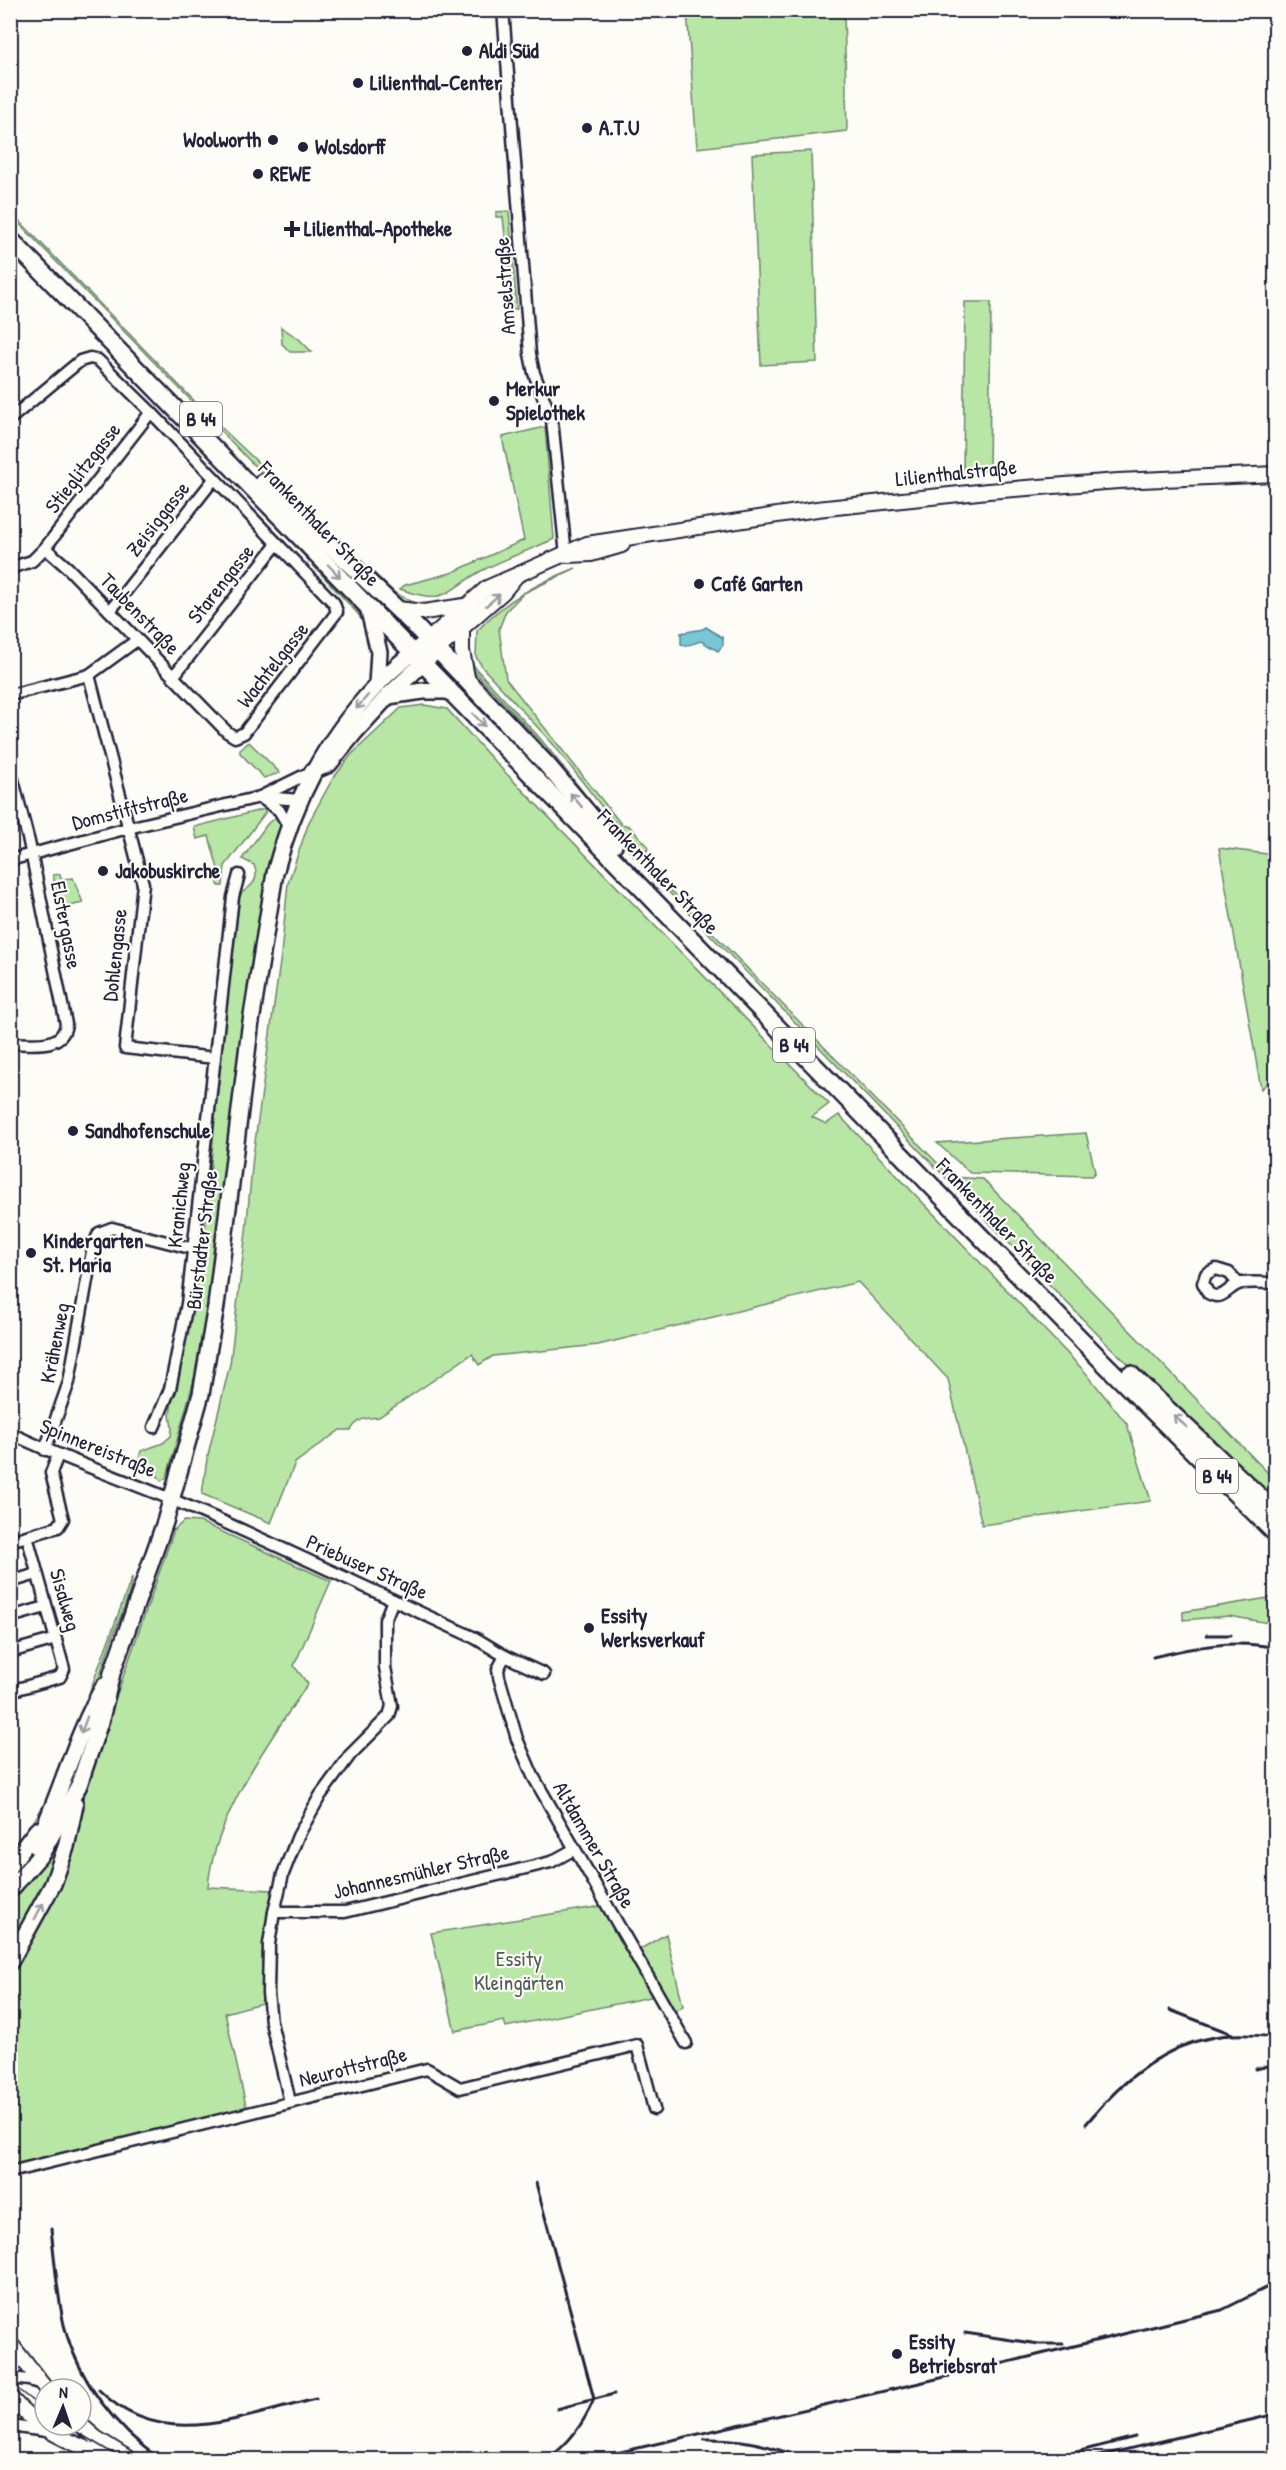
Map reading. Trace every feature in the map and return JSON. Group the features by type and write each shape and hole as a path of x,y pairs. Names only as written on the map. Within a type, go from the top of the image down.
{"main road":[{"name":"Frankenthaler Straße","path":"10,225 265,485 398,609 547,765 626,857 1138,1383 1274,1519"},
{"name":"Frankenthaler Straße","path":"10,239 1101,1360 1274,1519"},
{"path":"368,607 379,652 377,685"},
{"path":"313,771 329,764 418,658 433,645"},
{"name":"Bürstadter Straße","path":"14,1885 42,1853 79,1785 101,1719 112,1673 171,1499 203,1382 216,1306 250,1028 275,873 289,827 313,771 342,724 400,663 418,658"},
{"path":"388,696 423,691 450,691"},
{"name":"Bürstadter Straße","path":"14,1885 54,1806 88,1714 112,1673"},
{"path":"10,1962 53,1884 66,1847 79,1785"},
{"path":"10,1865 54,1806"}],"street":[{"name":"Amselstraße","path":"503,10 530,354 534,373 552,420 566,555"},
{"path":"10,419 80,361 90,358 98,360 277,544"},
{"name":"Stieglitzgasse","path":"45,548 151,412"},
{"name":"Lilienthalstraße","path":"433,645 464,606 487,588 587,544 817,509 988,491 1118,481 1275,474"},
{"name":"Zeisiggasse","path":"110,611 214,479"},
{"name":"Wachtelgasse","path":"235,737 244,733 337,612 334,603 277,544"},
{"name":"Starengasse","path":"173,677 277,544"},
{"path":"10,568 32,561 45,548"},
{"name":"Taubenstraße","path":"45,548 68,568 173,677 235,737"},
{"name":"Lilienthalstraße","path":"433,645 462,628 504,592 516,576"},
{"path":"398,609 424,612 464,606"},
{"path":"462,628 462,651 468,682"},
{"path":"10,695 89,675 137,640"},
{"name":"Dohlengasse","path":"89,675 143,884 125,1048 215,1058"},
{"name":"Elstergasse","path":"10,768 32,854 66,1024 65,1033 60,1039 51,1043 10,1043"},
{"path":"260,797 313,771"},
{"path":"260,797 300,800"},
{"path":"260,797 279,810 289,827"},
{"name":"Domstiftstraße","path":"10,860 128,828 260,797"},
{"name":"Kranichweg","path":"154,1427 170,1389 187,1304 233,897 239,875"},
{"name":"Krähenweg","path":"45,1450 69,1382 93,1246 99,1233 112,1228 194,1249"},
{"path":"1238,1283 1275,1283"},
{"name":"Spinnereistraße","path":"10,1433 45,1450 171,1499"},
{"path":"10,1541 58,1527 63,1520 51,1473 58,1455"},
{"name":"Priebuser Straße","path":"171,1499 475,1638 505,1656 544,1674"},
{"name":"Sisalweg","path":"10,1691 60,1677 64,1669 27,1536"},
{"path":"10,1582 38,1574"},
{"path":"290,2103 271,2022 268,1993 269,1944 274,1912 290,1855 320,1796 350,1755 389,1716 392,1706 385,1667 385,1620 393,1600"},
{"path":"10,1617 46,1607"},
{"path":"10,1652 56,1639"},
{"name":"Altdammer Straße","path":"505,1656 498,1669 499,1677 517,1739 533,1776 573,1850 686,2043"},
{"name":"Johannesmühler Straße","path":"274,1912 345,1912 551,1862 573,1850"},
{"name":"Neurottstraße","path":"10,2172 427,2070 460,2088 637,2045 654,2109"},
{"path":"10,2343 36,2377"},
{"path":"10,2378 33,2382"},
{"path":"10,2397 33,2420"},
{"path":"10,2426 33,2429"},
{"path":"93,2435 131,2460"},
{"path":"60,2437 113,2460"}],"green space":[{"path":"687,11 844,11 847,131 697,148"},
{"path":"811,151 817,362 761,365 752,154"},
{"path":"10,211 205,412 395,593 415,603 418,607 393,595 280,492 11,215"},
{"path":"509,211 517,309 513,309 503,217 496,217 496,212"},
{"path":"10,248 264,508 291,541 348,598 365,623 369,634 358,614 261,509 11,252"},
{"path":"965,302 991,302 989,470 963,474"},
{"path":"281,327 299,339 312,352 290,352 282,344"},
{"path":"545,427 554,539 481,571 444,594 427,596 400,589 405,585 451,573 524,540 502,437"},
{"path":"576,568 530,590 548,580"},
{"path":"523,594 506,611 499,629 506,679 621,824 629,826 648,846 647,851 642,850 609,816 553,744 483,668 476,657 477,631"},
{"path":"469,658 477,670 539,737 620,838 951,1177 983,1179 1268,1473 1275,1484 1275,1490 1268,1490 1250,1478 1107,1344 625,847 537,738 475,672"},
{"path":"424,705 447,709 495,762 829,1104 812,1117 826,1124 839,1115 1086,1373 1127,1424 1151,1501 982,1525 948,1379 858,1282 598,1345 493,1356 479,1365 472,1354 379,1417 366,1418 351,1430 340,1430 295,1463 271,1523 202,1494 207,1459 230,1364 253,1156 281,955 288,883 309,822 332,780 351,755 401,708"},
{"path":"249,742 280,773 264,778 240,753 240,750"},
{"path":"265,809 265,813 225,866 223,886 219,886 216,878 220,876 209,836 197,839 194,827"},
{"path":"278,816 281,822 206,1327 167,1477 161,1481 158,1476 139,1468 138,1462 141,1451 163,1443 171,1436 172,1402 188,1332 203,1246 222,1046 240,894 251,885 256,875 254,865 242,859 268,823"},
{"path":"1219,848 1275,855 1275,1076 1261,1089"},
{"path":"60,874 61,879 73,878 83,903 60,908 53,875"},
{"path":"1086,1133 1095,1172 1092,1176 970,1173 937,1143"},
{"path":"184,1521 200,1522 331,1581 294,1666 308,1684 261,1754 246,1781 220,1834 212,1861 208,1887 272,1890 264,1945 262,2003 225,2013 247,2110 11,2167 11,1977 60,1882 70,1856 89,1775 174,1530"},
{"path":"132,1577 127,1599 78,1741 54,1795 28,1831 54,1788"},
{"path":"1275,1597 1275,1624 1229,1616 1183,1620 1183,1612"},
{"path":"68,1817 59,1856 11,1953 11,1905 40,1866"},
{"name":"Essity Kleingärten","path":"602,1906 655,1996 506,2027 504,2021 455,2031 431,1933"},
{"path":"666,1934 683,2006 674,2012 637,1951"}],"water":[{"path":"706,627 723,638 723,645 718,651 701,641 685,646 681,644 681,633"}],"waterway":[{"path":"10,2454 39,2460"}],"tram line":[{"path":"10,2383 33,2401"},
{"path":"85,2437 124,2460"}],"railway":[{"path":"1207,1635 1231,1635"},
{"path":"1153,1657 1199,1647 1229,1644 1276,1648"},
{"path":"1170,2010 1232,2034"},
{"path":"1086,2124 1126,2082 1157,2059 1174,2050 1218,2036 1276,2037"},
{"path":"1256,2069 1276,2064"},
{"path":"536,2183 594,2399 574,2433 546,2460"},
{"path":"51,2229 64,2325 79,2365 100,2401 114,2418 128,2433 161,2460"},
{"path":"586,2460 984,2368 1222,2310 1276,2283"},
{"path":"965,2333 1039,2344 1063,2344"},
{"path":"99,2390 123,2409 149,2420 176,2425 231,2420 316,2399"},
{"path":"557,2409 614,2394"},
{"path":"1082,2460 1276,2414"},
{"path":"1045,2460 1135,2437"},
{"path":"704,2439 755,2443 803,2460"}],"place":[{"name":"Aldi Süd","path":"467,51"},
{"name":"Lilienthal-Center","path":"358,83"},
{"name":"A.T.U","path":"587,128"},
{"name":"Woolworth","path":"273,140"},
{"name":"Wolsdorff","path":"303,147"},
{"name":"REWE","path":"258,174"},
{"name":"Lilienthal-Apotheke","path":"292,229"},
{"name":"Merkur Spielothek","path":"494,401"},
{"name":"Café Garten","path":"699,584"},
{"name":"Jakobuskirche","path":"103,871"},
{"name":"Sandhofenschule","path":"73,1131"},
{"name":"Kindergarten St. Maria","path":"31,1253"},
{"name":"Essity Werksverkauf","path":"589,1628"},
{"name":"Essity Betriebsrat","path":"897,2354"}]}
